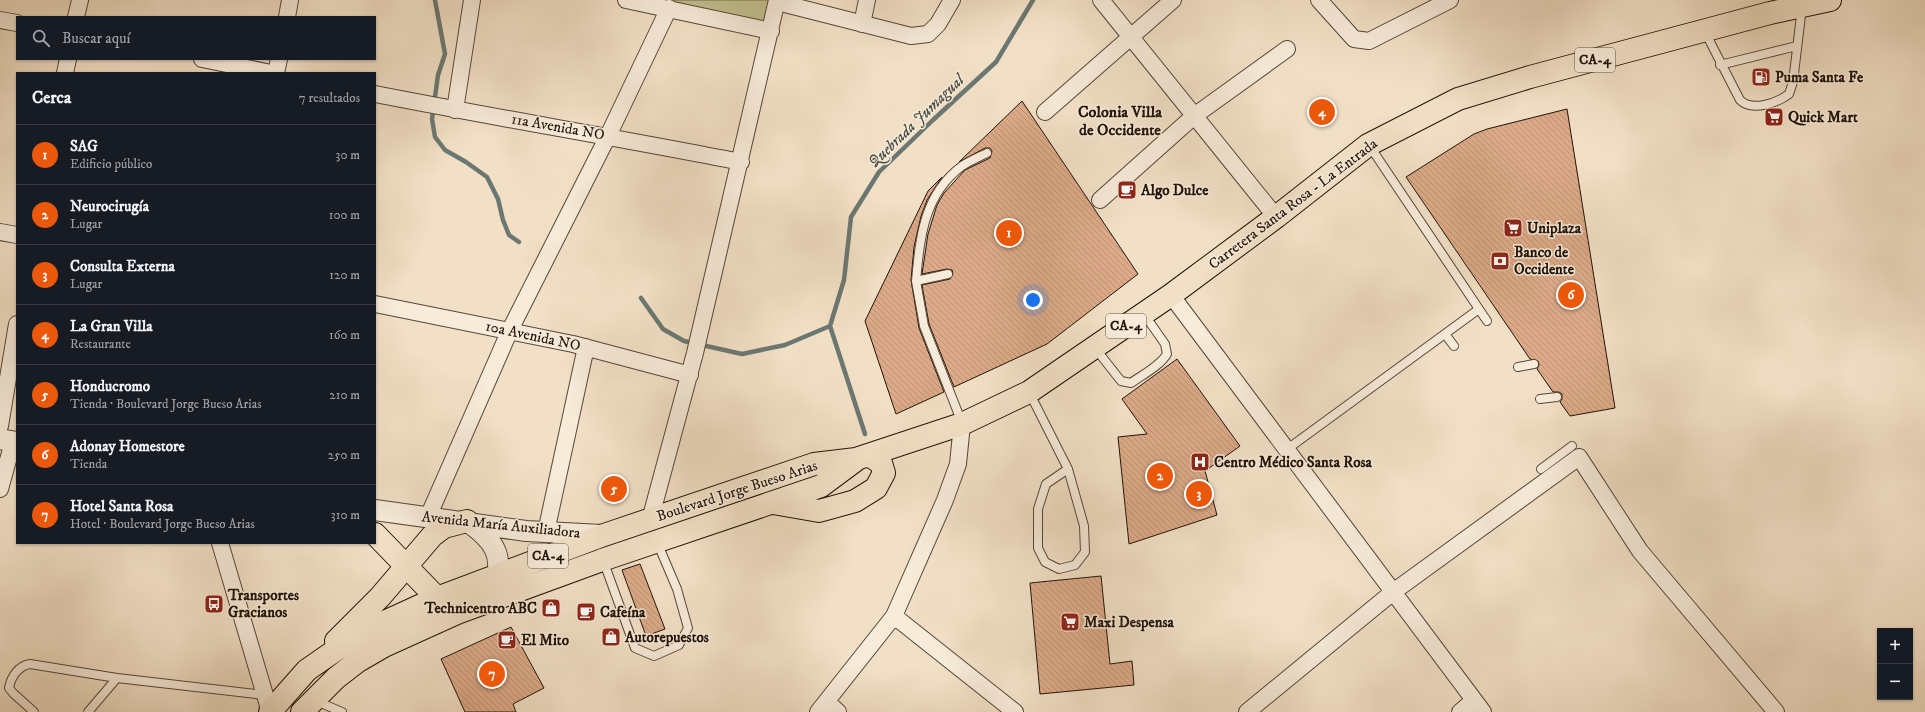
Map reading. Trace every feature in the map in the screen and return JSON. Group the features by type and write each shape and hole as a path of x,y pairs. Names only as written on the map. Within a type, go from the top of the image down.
{"main road":[{"name":"Carretera Santa Rosa - La Entrada","path":"863,458 962,424 1029,392 1171,295 1276,217 1368,145 1458,99 1530,77 1704,31 1769,7 1802,6 1830,0"},
{"name":"Boulevard Jorge Bueso Arias","path":"268,706 307,670 346,643 437,598 604,535 814,464 863,458"},
{"name":"Boulevard Jorge Bueso Arias","path":"308,706 336,678 358,661 384,646 457,613 602,560 821,486 863,458"},
{"path":"772,502 819,511 855,501 876,488 884,474 881,463 863,458"},
{"path":"307,670 380,597 432,536 444,528 466,521"},
{"path":"376,536 437,598 457,613"},
{"path":"376,537 382,549 386,569 380,597"}],"street":[{"path":"76,16 80,0"},
{"path":"287,16 290,0"},
{"path":"449,109 472,0"},
{"path":"626,0 771,31"},
{"path":"862,24 867,0"},
{"path":"650,520 700,335 777,1 911,36 928,34 938,24 952,0"},
{"path":"1101,0 1276,217"},
{"path":"1045,112 1130,36 1173,0"},
{"path":"1319,0 1354,39 1369,41 1450,0"},
{"path":"428,517 510,330 608,136 669,8"},
{"path":"0,20 16,23"},
{"path":"1100,200 1194,116 1286,49"},
{"path":"65,72 68,60"},
{"path":"207,60 266,72"},
{"path":"276,72 279,60"},
{"name":"11a Avenida NO","path":"376,94 449,109 608,136 740,162"},
{"path":"0,232 16,235"},
{"path":"1171,295 1478,706 1460,712"},
{"name":"10a Avenida NO","path":"376,304 510,330 586,347 690,375"},
{"path":"0,426 16,330"},
{"path":"546,532 586,347"},
{"path":"828,709 894,616 945,500 958,464 962,424"},
{"path":"0,489 10,441"},
{"path":"1247,712 1393,592 1579,457 1640,551 1776,712"},
{"name":"Avenida María Auxiliadora","path":"376,510 466,521 526,531 604,535"},
{"path":"466,521 490,540 498,558 499,575 493,590 482,603"},
{"path":"220,544 268,706"},
{"path":"894,616 1015,712"}],"lane":[{"path":"1704,31 1720,65 1740,100 1744,104 1752,106 1781,100 1789,94 1802,6"},
{"path":"1720,65 1797,46"},
{"path":"1368,145 1487,321"},
{"path":"962,424 924,326 916,281 919,253 927,212 936,192 962,166 987,152"},
{"path":"916,281 948,274"},
{"path":"1286,450 1479,309"},
{"path":"1094,347 1121,381 1131,383 1164,359 1167,354 1165,344 1144,314"},
{"path":"1445,334 1454,346"},
{"path":"1518,367 1534,364"},
{"path":"1029,392 1068,469 1084,526 1085,552 1075,565 1059,569 1045,562 1038,548 1038,509 1046,484 1068,469"},
{"path":"1540,399 1557,397"},
{"path":"1541,469 1572,446"},
{"path":"602,560 635,648 654,656 679,645 688,628 677,589 657,541"},
{"path":"34,712 9,688 10,680 25,665 30,664 117,678 268,706"},
{"path":"88,712 117,678"},
{"path":"308,706 342,712"}],"shaded area":[{"path":"620,0 779,0 771,31"}],"building":[{"path":"1022,101 1138,274 1047,344 954,387 929,324 922,285 950,279 953,273 952,270 947,269 922,274 928,234 937,205 944,193 965,170 990,158 992,151 990,148 985,148 959,162"},
{"name":"Uniplaza","path":"1567,109 1615,408 1570,416 1560,402 1562,399 1562,394 1559,392 1553,392 1537,369 1539,365 1538,361 1530,359 1406,177 1474,134 1487,129"},
{"path":"942,177 927,200 921,216 914,247 911,280 919,328 944,392 896,414 865,321 928,191"},
{"path":"1177,359 1240,446 1205,471 1217,515 1129,544 1118,437 1147,434 1122,399"},
{"path":"640,564 665,629 646,636 622,570"},
{"name":"Maxi Despensa","path":"1101,576 1110,664 1132,661 1134,685 1040,694 1030,583"},
{"path":"511,627 544,688 513,704 516,712 465,712 441,659"}],"waterway":[{"path":"435,0 445,54 438,75 432,119 435,137 445,150 466,162 487,177 498,199 503,220 509,235 519,242"},
{"name":"Quebrada Jumagual","path":"865,434 830,326 844,280 851,217 879,172 996,62 1033,0"},
{"path":"641,298 663,329 684,341 742,354 785,345 830,326"}],"place":[{"name":"Puma Santa Fe","path":"1761,77"},
{"name":"La Gran Villa","path":"1322,112"},
{"name":"Quick Mart","path":"1774,117"},
{"name":"Algo Dulce","path":"1127,190"},
{"name":"Uniplaza","path":"1513,228"},
{"name":"SAG","path":"1009,233"},
{"name":"Banco de Occidente","path":"1500,261"},
{"name":"Adonay Homestore","path":"1571,295"},
{"name":"Centro Médico Santa Rosa","path":"1200,462"},
{"name":"Neurocirugía","path":"1160,476"},
{"name":"Honducromo","path":"614,489"},
{"name":"Consulta Externa","path":"1199,494"},
{"name":"Transportes Gracianos","path":"214,604"},
{"name":"Technicentro ABC","path":"551,608"},
{"name":"Cafeína","path":"586,612"},
{"name":"Maxi Despensa","path":"1070,622"},
{"name":"Autorepuestos","path":"611,637"},
{"name":"El Mito","path":"507,640"},
{"name":"Hotel Santa Rosa","path":"492,674"}],"district":[{"name":"Colonia Villa de Occidente","path":"1120,121"}]}
